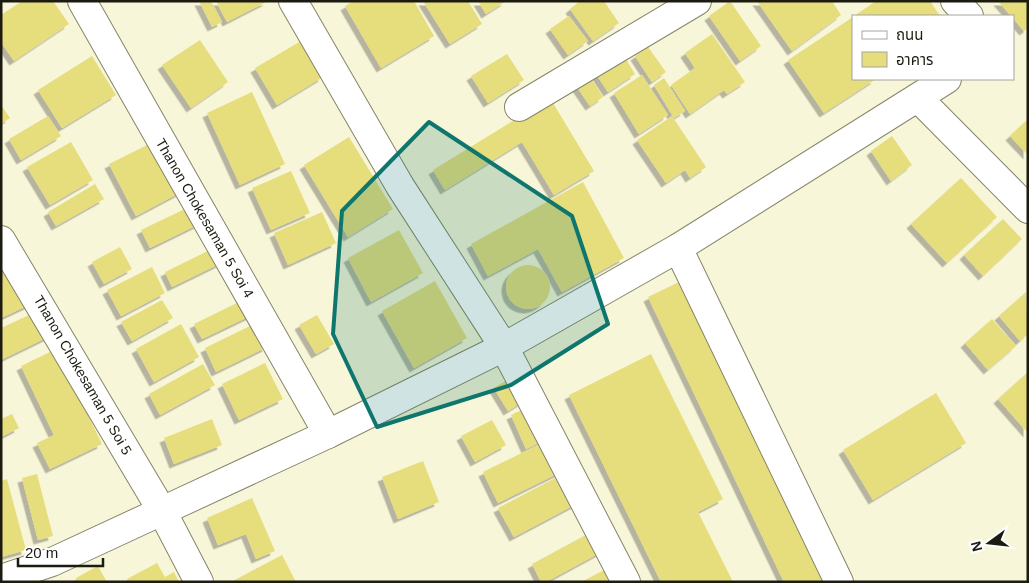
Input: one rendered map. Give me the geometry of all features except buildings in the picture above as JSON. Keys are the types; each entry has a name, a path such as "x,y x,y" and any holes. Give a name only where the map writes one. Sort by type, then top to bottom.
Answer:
{"street":[{"name":"Thanon Chokesaman 5 Soi 4","path":"82,1 328,434"},
{"path":"293,1 400,186 504,347 626,582"},
{"path":"520,107 697,1"},
{"path":"955,1 968,15"},
{"path":"1,579 56,572 162,511 328,434 504,347 678,248 945,80"},
{"path":"918,98 1028,209"},
{"name":"Thanon Chokesaman 5 Soi 5","path":"1,240 162,511 199,582"},
{"path":"678,248 839,582"}],"highlighted area":[{"path":"429,122 572,216 608,324 511,385 377,427 333,334 342,211"}]}
